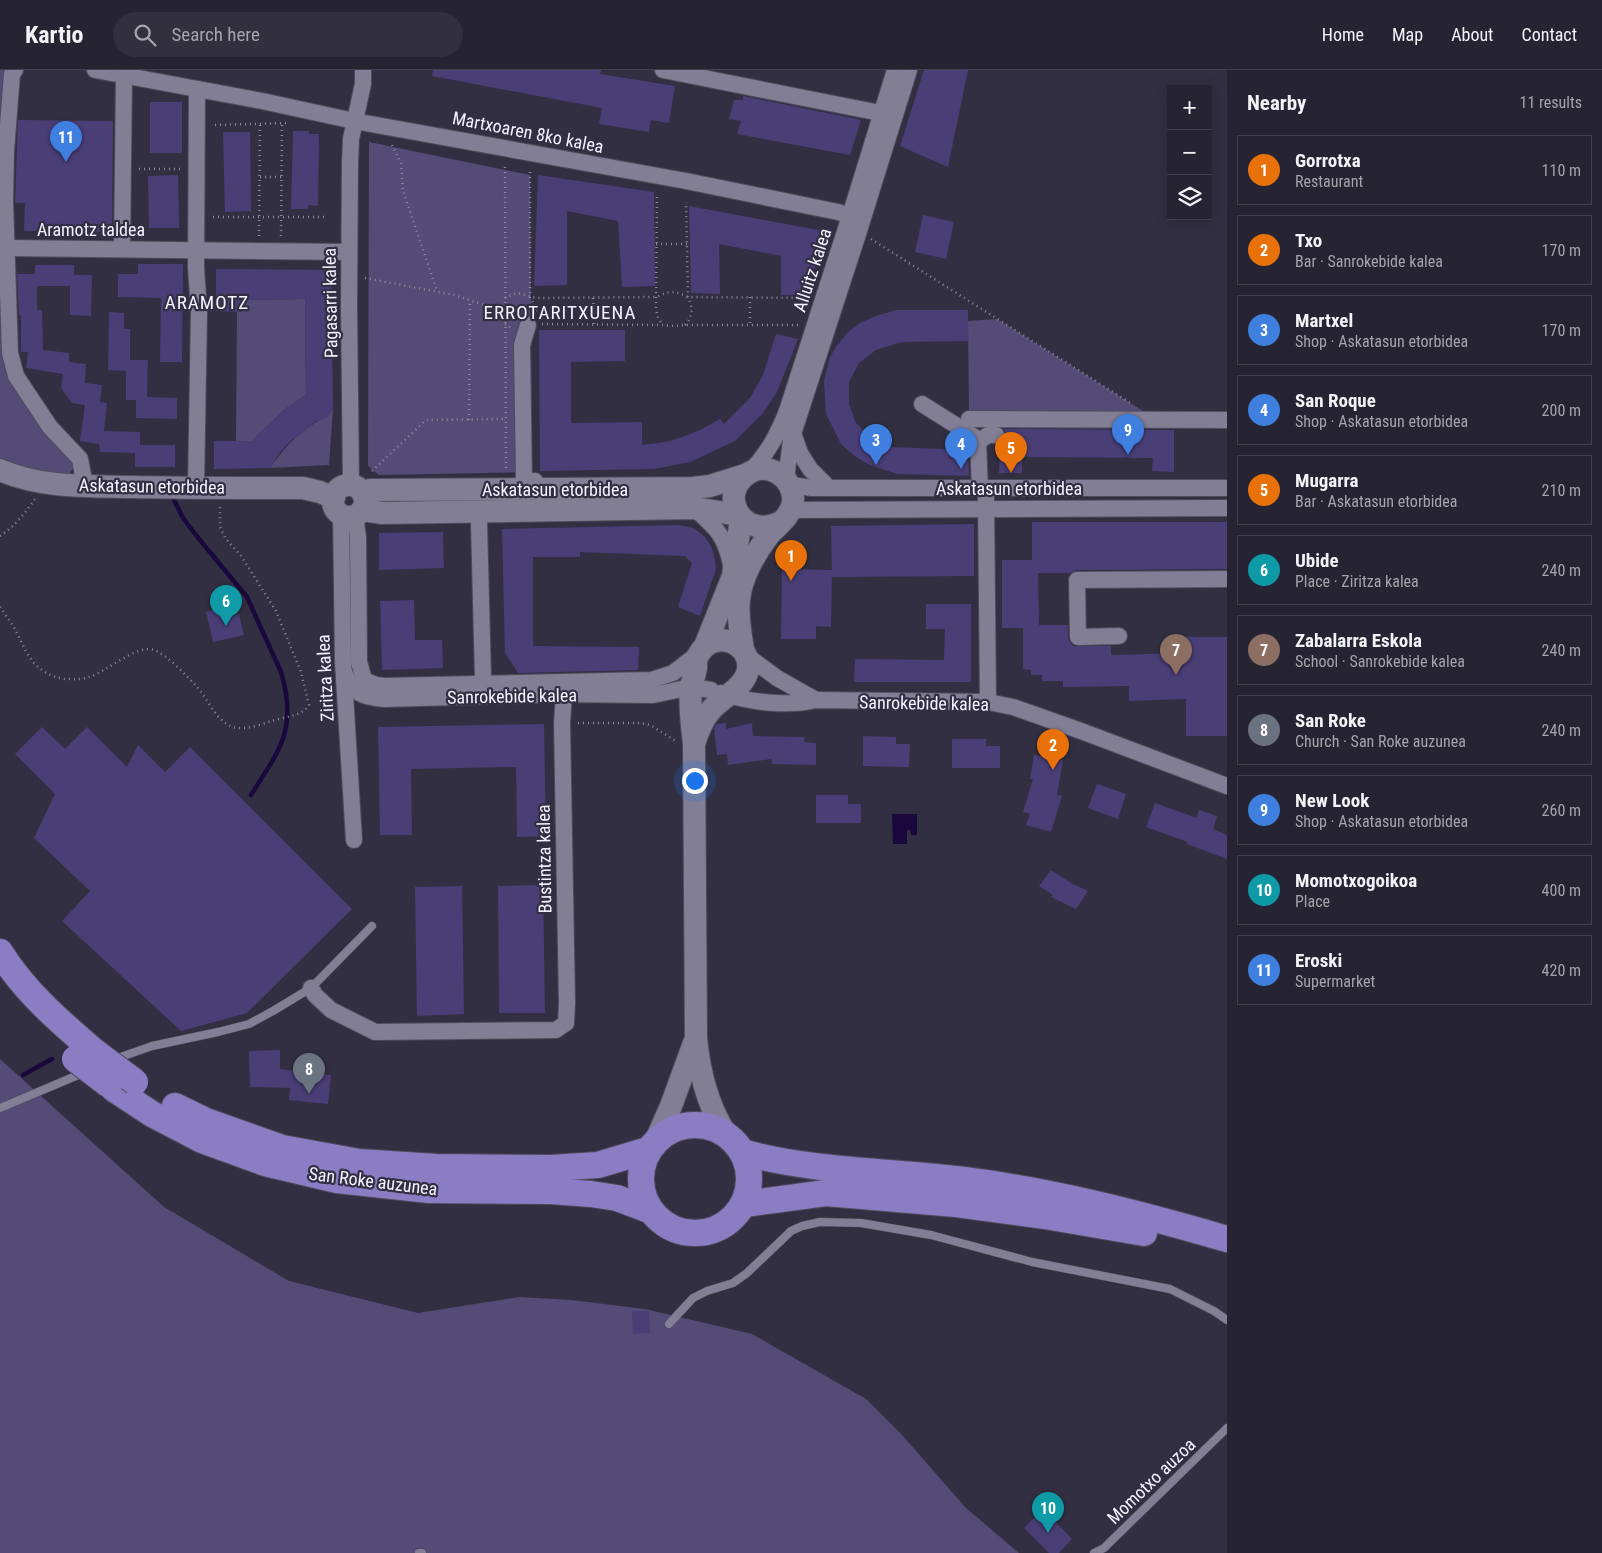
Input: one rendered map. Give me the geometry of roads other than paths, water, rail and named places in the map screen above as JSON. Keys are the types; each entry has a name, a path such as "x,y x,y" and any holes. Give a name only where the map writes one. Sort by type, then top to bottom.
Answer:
{"main road":[{"path":"0,952 9,967 85,1055"},
{"path":"0,981 42,1031 85,1055 124,1085 162,1100 206,1121 282,1148 359,1162 436,1167 551,1168 598,1165 652,1145 671,1130 689,1124 708,1126 734,1143 788,1163 965,1180 1049,1193 1168,1222 1227,1239"},
{"name":"San Roke auzunea","path":"124,1085 152,1114 202,1140 265,1163 336,1180 429,1190 551,1191 591,1194 617,1198 649,1210"},
{"path":"652,1145 640,1170 641,1191 649,1210 662,1224 679,1232 698,1234 716,1229 732,1219 744,1204 749,1187 749,1169 734,1143"},
{"path":"744,1204 826,1193 956,1204 1045,1216 1166,1236 1227,1252"}],"street":[{"path":"15,70 12,74 6,151 10,353 16,376 50,428 80,459 85,486"},
{"name":"Martxoaren 8ko kalea","path":"95,70 676,179 850,216"},
{"name":"Pagasarri kalea","path":"354,499 350,162 351,139 363,84 363,70"},
{"path":"663,70 880,113"},
{"name":"Alluitz kalea","path":"747,474 767,453 780,429 850,216 894,70"},
{"name":"Alluitz kalea","path":"788,482 788,453 793,433 909,70"},
{"path":"122,249 124,76"},
{"path":"197,89 197,250 204,488"},
{"name":"Aramotz taldea","path":"7,248 197,250"},
{"path":"197,250 350,252"},
{"name":"Askatasun etorbidea","path":"528,325 522,352 524,481 535,481"},
{"path":"922,404 976,438 978,442 986,509 988,702"},
{"path":"969,419 1227,420"},
{"path":"793,433 800,453 810,469 828,488"},
{"path":"978,442 988,435 996,434"},
{"name":"Askatasun etorbidea","path":"0,470 11,475 41,482 85,486 303,488 354,499 383,513 694,508 740,516"},
{"path":"710,678 746,678 748,671 738,609 740,593 752,562 768,537 786,516 793,494 788,482 774,471 757,470 747,474 739,481 735,490 735,507 740,516 748,523 764,528 773,526 786,516"},
{"name":"Askatasun etorbidea","path":"354,499 370,490 693,488 710,486 747,474"},
{"name":"Askatasun etorbidea","path":"788,482 812,488 1227,488"},
{"name":"Ziritza kalea","path":"354,499 344,672 354,840"},
{"name":"Ziritza kalea","path":"354,499 358,537 359,662 361,673"},
{"path":"694,508 714,526 724,540 733,576"},
{"name":"Askatasun etorbidea","path":"786,516 986,509 1227,508"},
{"path":"689,737 710,678 733,576 740,516"},
{"path":"479,523 483,678"},
{"path":"1119,636 1078,636 1077,580 1227,579"},
{"path":"689,737 698,730 709,712 713,641 729,641 737,644 744,652 777,678 816,700"},
{"name":"Sanrokebide kalea","path":"344,672 348,683 357,693 367,697 384,699 564,694 653,695 710,678"},
{"name":"Sanrokebide kalea","path":"361,673 364,680 384,686 643,681 658,679 673,673 710,678 766,702 803,703 816,700 988,702 1035,714 1227,786"},
{"name":"Bustintza kalea","path":"311,988 331,1010 375,1032 556,1030 566,1023 562,731 564,694"},
{"path":"653,695 663,697 678,705 689,737 696,1039 700,1073 714,1114 734,1143"},
{"path":"652,1145 671,1106 696,1039"}],"lane":[{"path":"0,1108 152,1046 249,1024 311,988 372,926"},
{"path":"669,1324 693,1298 706,1291 733,1283 747,1273 791,1231 802,1226 820,1222 861,1224 931,1235 1032,1262 1170,1289 1214,1311 1227,1320"},
{"name":"Momotxo auzoa","path":"1094,1553 1104,1548 1227,1428"}],"waterway":[{"path":"171,494 183,518 247,597 281,672 288,709 287,724 278,751 251,795"},
{"path":"23,1075 52,1059"}],"place":[{"name":"Eroski","path":"66,162"},
{"name":"New Look","path":"1128,455"},
{"name":"Martxel","path":"876,465"},
{"name":"San Roque","path":"961,469"},
{"name":"Mugarra","path":"1011,473"},
{"name":"Gorrotxa","path":"791,581"},
{"name":"Ubide","path":"226,626"},
{"name":"Zabalarra Eskola","path":"1176,675"},
{"name":"Txo","path":"1053,770"},
{"name":"San Roke","path":"309,1094"},
{"name":"Momotxogoikoa","path":"1048,1533"}],"district":[{"name":"ARAMOTZ","path":"207,302"},
{"name":"ERROTARITXUENA","path":"560,312"}]}
